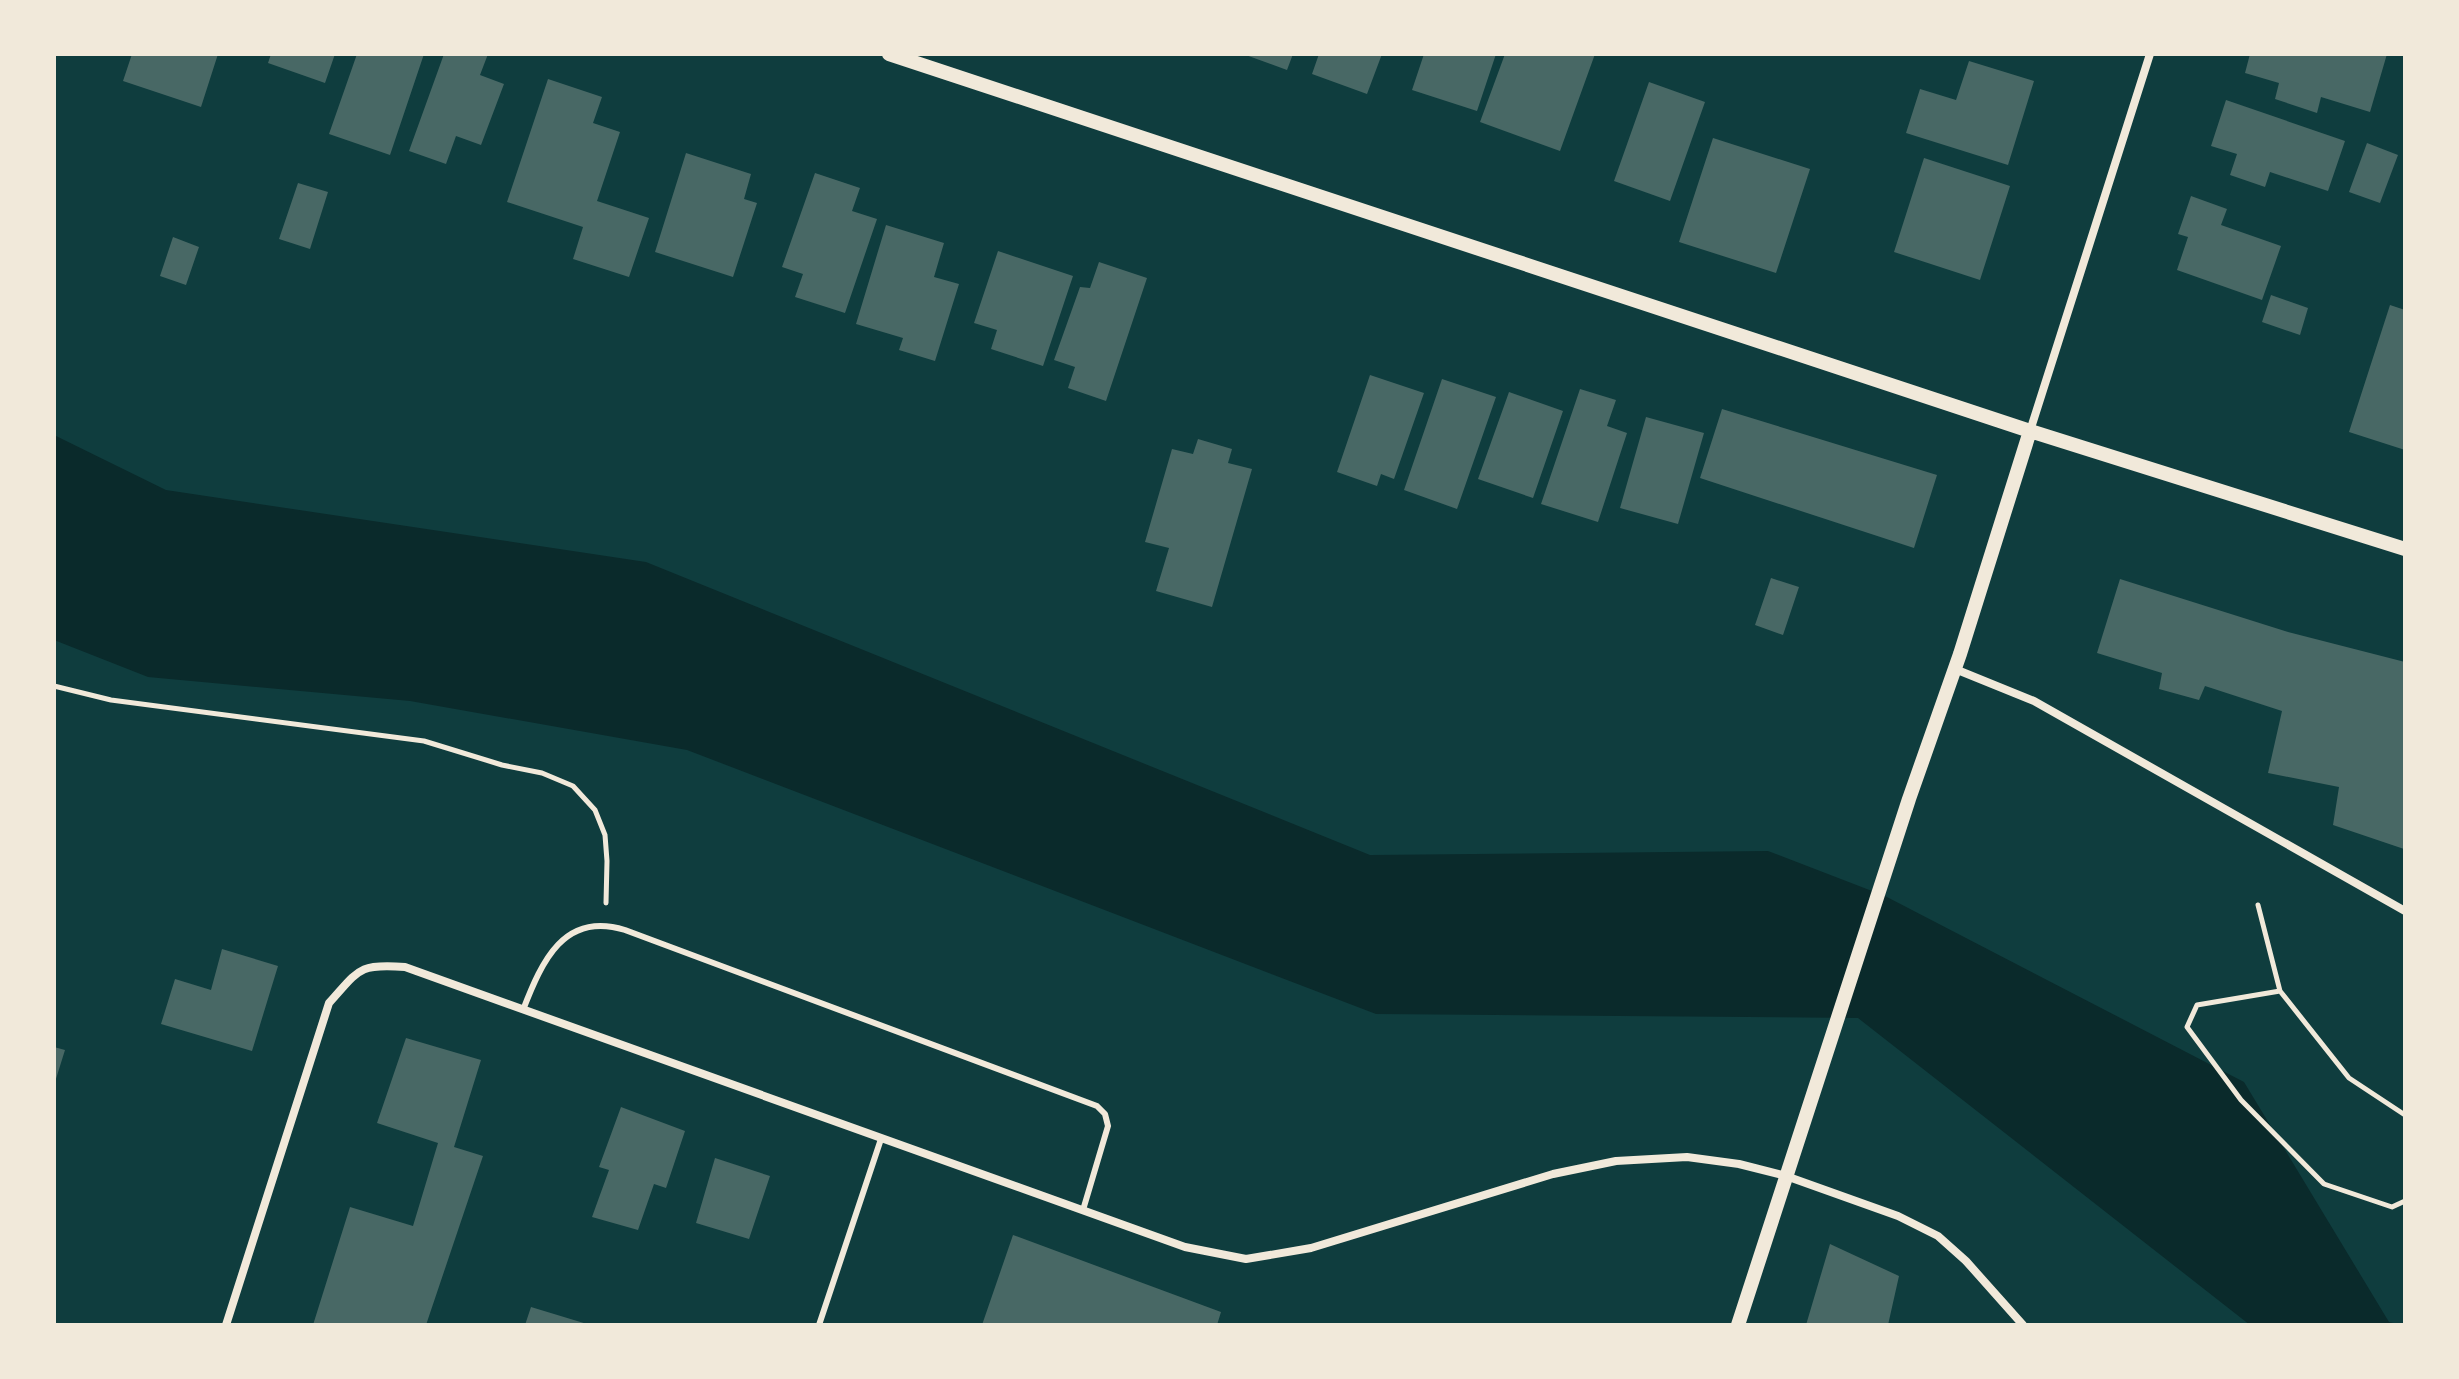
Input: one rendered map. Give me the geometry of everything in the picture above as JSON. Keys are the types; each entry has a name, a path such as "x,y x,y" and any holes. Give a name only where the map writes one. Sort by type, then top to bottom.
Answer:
{"street":[{"path":"889,54 2030,431 2405,549"},
{"path":"1738,1325 1909,799 1955,669 2150,54"},
{"path":"1955,669 2034,701 2405,911"},
{"path":"226,1325 329,1003 359,969 383,965 405,967 1185,1247 1246,1259 1311,1248 1553,1174 1616,1161 1687,1157 1739,1164 1786,1176 1898,1216 1938,1236 1966,1261 2023,1325"}],"lane":[{"path":"523,1010 538,971 557,947 588,925 605,924 1097,1106 1105,1114 1108,1126 1083,1210"},
{"path":"819,1325 881,1139"}],"path":[{"path":"54,686 111,700 424,741 502,765 542,773 573,786 595,810 605,835 605,924"},
{"path":"2258,905 2280,991 2349,1078 2405,1115"},
{"path":"2280,991 2197,1005 2187,1027 2241,1100 2324,1184 2392,1207 2405,1201"}],"water":[{"path":"54,435 166,490 646,562 1370,855 1768,851 1885,896 2244,1082 2389,1322 2402,1325 2250,1325 1858,1018 1376,1014 687,750 410,701 148,677 54,640"}],"building":[{"path":"132,54 218,54 201,107 123,81"},
{"path":"271,54 335,54 325,83 268,63"},
{"path":"357,54 424,54 390,155 329,134"},
{"path":"444,54 488,54 480,75 504,84 481,145 456,136 446,164 409,151"},
{"path":"1243,54 1293,54 1287,70"},
{"path":"1319,54 1382,54 1367,94 1312,74"},
{"path":"1424,54 1496,54 1477,111 1412,90"},
{"path":"1505,54 1595,54 1560,151 1480,122"},
{"path":"2250,54 2387,54 2370,112 2321,97 2317,113 2275,99 2279,83 2245,73"},
{"path":"1969,61 2034,81 2008,165 1906,133 1920,89 1956,100"},
{"path":"548,79 602,97 593,123 620,132 597,201 649,218 629,277 573,259 583,227 507,202"},
{"path":"1649,82 1705,102 1670,201 1614,181"},
{"path":"2226,100 2345,141 2328,191 2270,172 2265,187 2230,175 2237,154 2211,146"},
{"path":"1713,138 1810,169 1776,273 1679,242"},
{"path":"2367,143 2398,155 2380,203 2349,192"},
{"path":"686,153 751,174 744,199 757,203 733,277 655,252"},
{"path":"1924,158 2010,186 1980,280 1894,252"},
{"path":"815,173 860,188 852,211 877,219 845,313 795,297 803,274 782,267"},
{"path":"298,183 328,192 310,249 279,239"},
{"path":"2191,196 2227,209 2221,225 2281,246 2262,300 2177,270 2188,237 2178,234"},
{"path":"886,225 944,243 934,277 959,284 935,361 899,350 903,338 856,324"},
{"path":"173,237 199,247 186,285 160,276"},
{"path":"998,251 1073,276 1043,366 991,349 997,330 974,323"},
{"path":"1099,262 1147,278 1106,401 1068,388 1075,367 1054,360 1080,287 1090,288"},
{"path":"2271,295 2308,308 2300,335 2262,322"},
{"path":"2390,305 2405,310 2405,450 2349,432"},
{"path":"1370,375 1424,393 1394,479 1381,474 1377,486 1337,472"},
{"path":"1442,379 1496,397 1457,509 1404,490"},
{"path":"1580,389 1616,400 1607,426 1627,433 1598,522 1541,504"},
{"path":"1509,392 1563,411 1533,498 1478,479"},
{"path":"1722,409 1937,475 1914,548 1700,478"},
{"path":"1646,417 1704,433 1678,524 1620,508"},
{"path":"1198,439 1232,449 1228,463 1252,469 1212,607 1156,591 1169,548 1145,542 1172,449 1193,454"},
{"path":"1771,578 1799,587 1783,635 1755,625"},
{"path":"2120,579 2288,632 2405,662 2404,849 2333,825 2339,787 2268,773 2282,711 2205,686 2199,700 2159,689 2162,673 2097,653"},
{"path":"222,949 278,966 252,1051 161,1024 175,979 211,990"},
{"path":"406,1038 481,1060 454,1147 483,1156 426,1325 313,1325 350,1207 413,1226 438,1143 377,1123"},
{"path":"54,1047 65,1050 55,1082 54,1082"},
{"path":"621,1107 685,1131 666,1188 654,1184 638,1230 592,1217 609,1170 599,1167"},
{"path":"715,1158 770,1176 749,1239 696,1223"},
{"path":"1013,1235 1221,1312 1217,1325 982,1325"},
{"path":"1830,1244 1899,1276 1888,1325 1806,1325"},
{"path":"531,1307 587,1324 587,1325 525,1325"}]}
